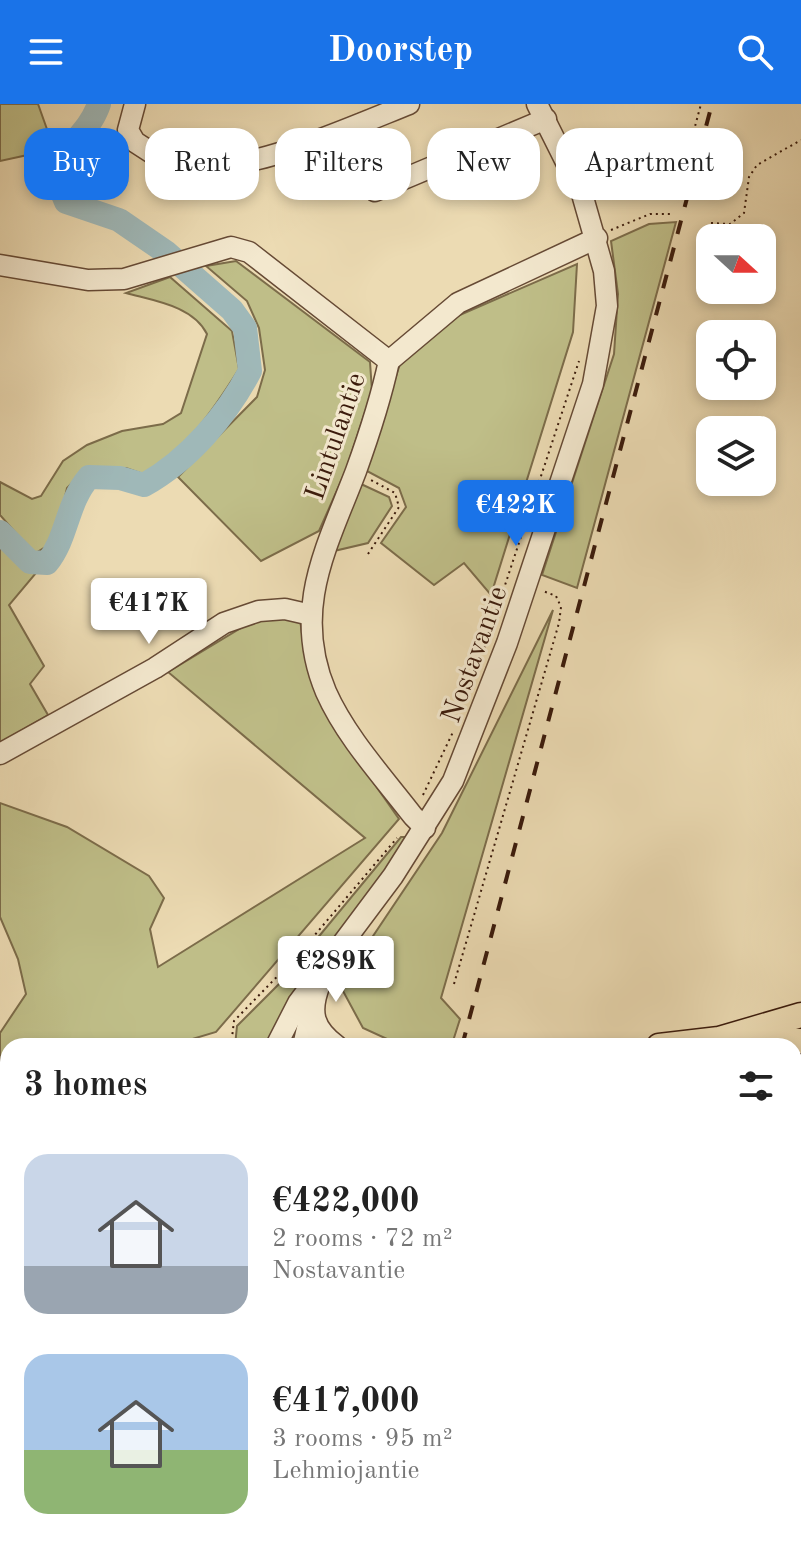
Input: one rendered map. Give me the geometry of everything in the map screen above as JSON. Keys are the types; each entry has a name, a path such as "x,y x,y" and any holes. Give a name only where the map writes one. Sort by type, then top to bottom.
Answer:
{"main road":[{"path":"722,1038 801,1015"}],"street":[{"path":"135,104 128,130 135,142 152,153 175,150 210,162 244,162 409,104"},
{"path":"411,174 542,112"},
{"name":"Nostavantie","path":"280,1038 298,1003 328,966 419,822 453,781 475,731 527,584 602,346 607,306 597,238 582,194 542,112"},
{"path":"389,361 458,303 597,238"},
{"name":"Lintulantie","path":"0,265 88,280 124,279 231,247 249,252 389,361 356,472 324,545 311,615 313,652 340,719 419,822"},
{"path":"0,754 155,668 224,623 259,611 285,609 311,615"},
{"name":"Nostavantie","path":"305,1038 312,1006 328,966"},
{"path":"312,1006 319,1032 327,1038"}],"path":[{"path":"695,128 701,104"},
{"path":"711,223 730,224 744,213 749,177 757,165 801,140"},
{"path":"597,238 650,214 671,214"},
{"path":"476,673 579,362"},
{"path":"356,472 395,493 399,507 368,554"},
{"path":"454,984 559,623 561,607 556,596 527,584"},
{"path":"232,1038 234,1021 419,822 455,727"}],"shaded area":[{"path":"0,104 38,104 47,128 24,128 24,156 0,161"},
{"path":"676,222 577,588 542,575 614,354 618,294 611,241 649,224"},
{"path":"236,261 370,362 372,391 346,470 319,531 261,561 178,477 257,397 265,370 259,328 247,301 206,266"},
{"path":"577,264 573,332 491,595 464,563 434,585 381,543 406,507 399,488 365,470 401,361 446,321"},
{"path":"170,277 232,331 239,369 198,428 158,465 143,474 126,468 86,469 67,488 55,541 34,554 0,515 0,482 32,499 41,496 63,461 87,445 122,431 163,424 181,413 207,334 193,317 183,311 126,293"},
{"path":"361,484 389,497 392,506 368,543 334,551"},
{"path":"0,547 36,573 9,605 44,666 30,684 48,715 0,743"},
{"path":"553,610 441,998 460,1019 454,1038 385,1038 363,1028 343,991 355,963 442,833"},
{"path":"259,617 300,619 305,648 323,701 350,749 399,819 216,1032 196,1038 0,1038 0,1033 26,994 18,959 0,917 0,803 67,827 149,876 164,898 150,929 158,967 365,838 168,672"},
{"path":"401,837 406,837 403,847 272,1038 236,1038 237,1026 282,981"}],"waterway":[{"path":"0,532 30,562 47,563 81,487 89,477 120,478 144,485 161,475 191,450 218,420 250,371 245,328 232,310 167,253 119,220 66,202 60,185 62,160 99,104"}],"railway":[{"path":"464,1038 712,104"}]}
